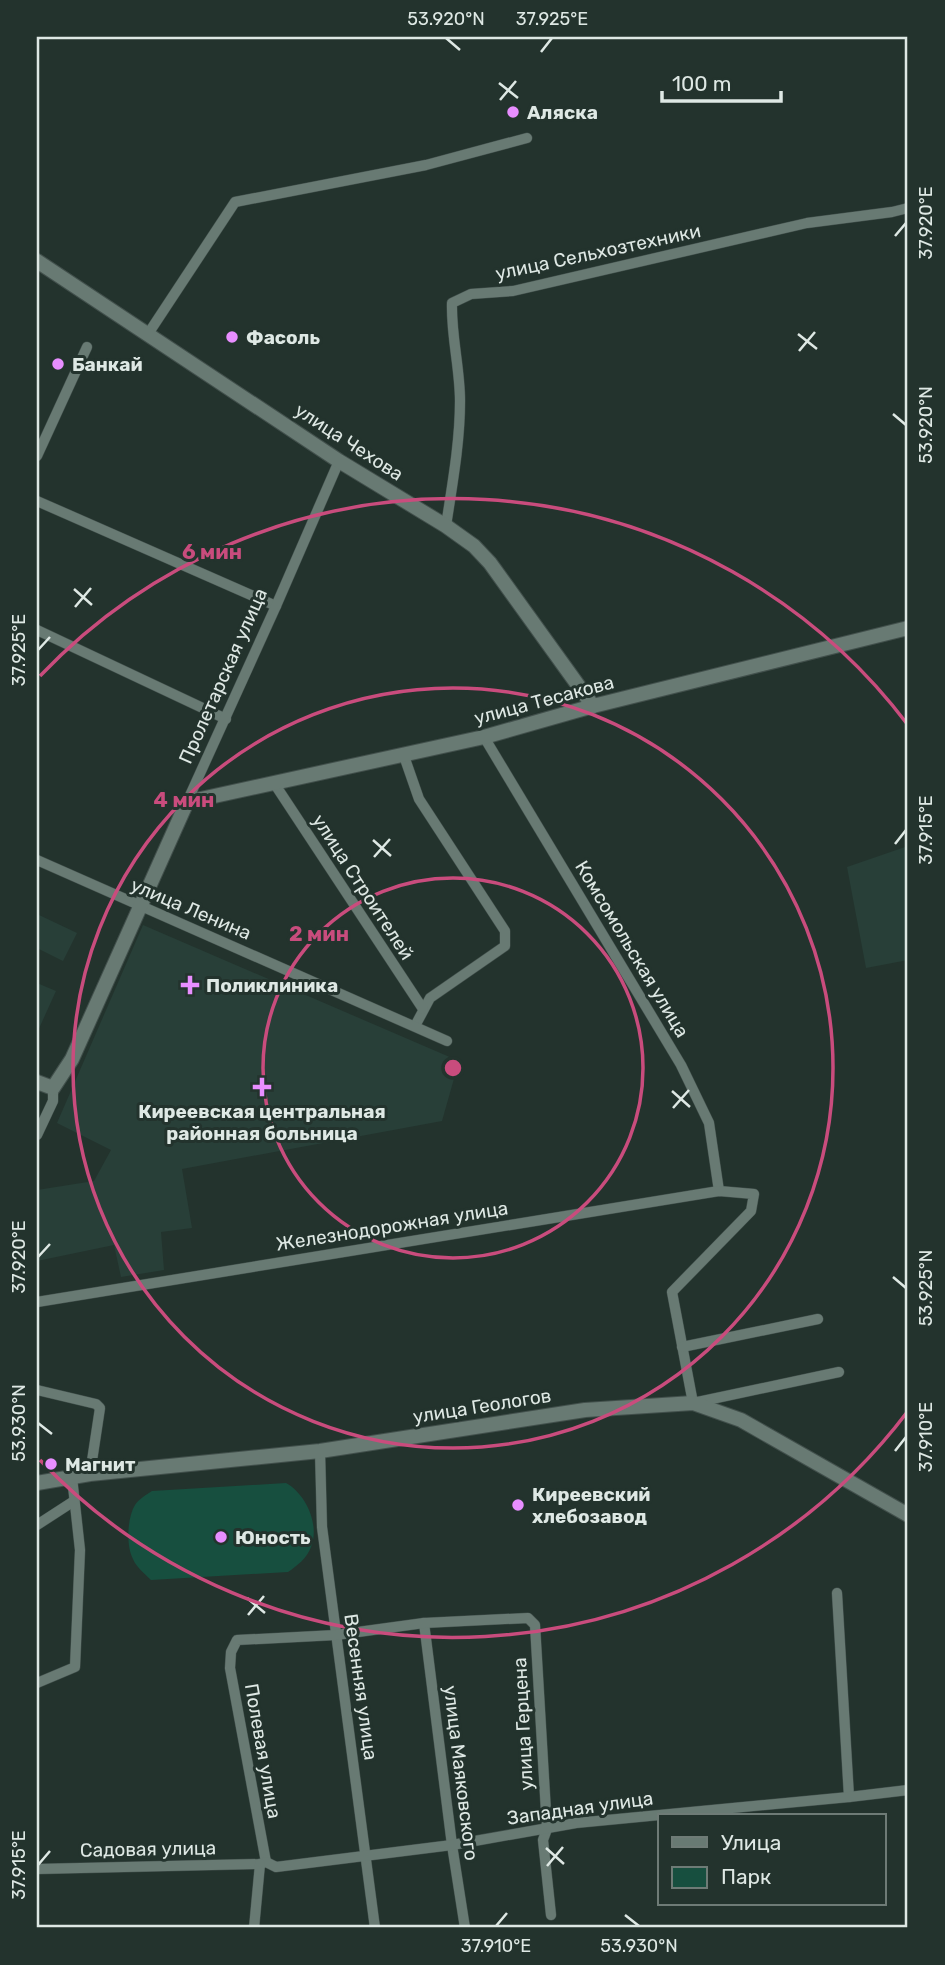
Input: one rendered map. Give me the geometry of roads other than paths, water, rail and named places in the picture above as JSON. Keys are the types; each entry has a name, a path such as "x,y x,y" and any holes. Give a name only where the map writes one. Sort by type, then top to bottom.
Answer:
{"main road":[{"name":"улица Чехова","path":"37,261 474,546 490,563 593,706"},
{"name":"улица Тесакова","path":"187,802 484,737 593,706 908,628"},
{"name":"Пролетарская улица","path":"53,1088 72,1059 187,802"},
{"path":"37,1082 53,1088"},
{"name":"улица Геологов","path":"37,1483 90,1474 320,1451 585,1410 693,1403 741,1420 908,1515"}],"street":[{"path":"148,334 235,202 426,165 527,138"},
{"name":"улица Сельхозтехники","path":"446,526 459,436 460,401 459,372 451,322 452,303 471,294 513,291 807,223 908,208"},
{"path":"37,456 87,347"},
{"name":"Пролетарская улица","path":"187,802 340,461"},
{"path":"37,501 276,606"},
{"path":"37,630 226,719"},
{"name":"Комсомольская улица","path":"484,737 681,1065 709,1123 719,1191"},
{"path":"404,756 419,799 505,931 505,946 430,998 415,1026"},
{"name":"улица Строителей","path":"274,783 423,1009"},
{"name":"улица Ленина","path":"37,860 447,1041"},
{"name":"Пролетарская улица","path":"37,1135 53,1101 53,1088"},
{"name":"Железнодорожная улица","path":"37,1302 719,1191 754,1194 751,1211 672,1292 682,1347"},
{"path":"818,1319 682,1347 693,1403 839,1372"},
{"path":"37,1390 96,1404 100,1408 90,1474"},
{"name":"Весенняя улица","path":"320,1451 322,1527 375,1928"},
{"path":"37,1683 75,1667 80,1550 72,1477"},
{"path":"37,1525 74,1501"},
{"path":"837,1593 849,1797"},
{"name":"улица Герцена","path":"424,1623 528,1618 535,1625 547,1829 543,1840 551,1914"},
{"path":"336,1634 424,1623"},
{"name":"улица Маяковского","path":"424,1623 465,1928"},
{"name":"Полевая улица","path":"254,1928 263,1863 230,1668 231,1652 237,1640 336,1634"},
{"name":"Западная улица","path":"663,1814 908,1790"},
{"name":"Западная улица","path":"263,1863 276,1867 366,1856 452,1845 576,1822 658,1814"},
{"name":"Садовая улица","path":"37,1869 263,1863"}],"place":[{"name":"Аляска","path":"513,112"},
{"name":"Фасоль","path":"232,337"},
{"name":"Банкай","path":"58,364"},
{"name":"Поликлиника","path":"190,985"},
{"name":"Киреевская центральная районная больница","path":"262,1087"},
{"name":"Магнит","path":"51,1464"},
{"name":"Киреевский хлебозавод","path":"518,1505"},
{"name":"Юность","path":"221,1537"}]}
